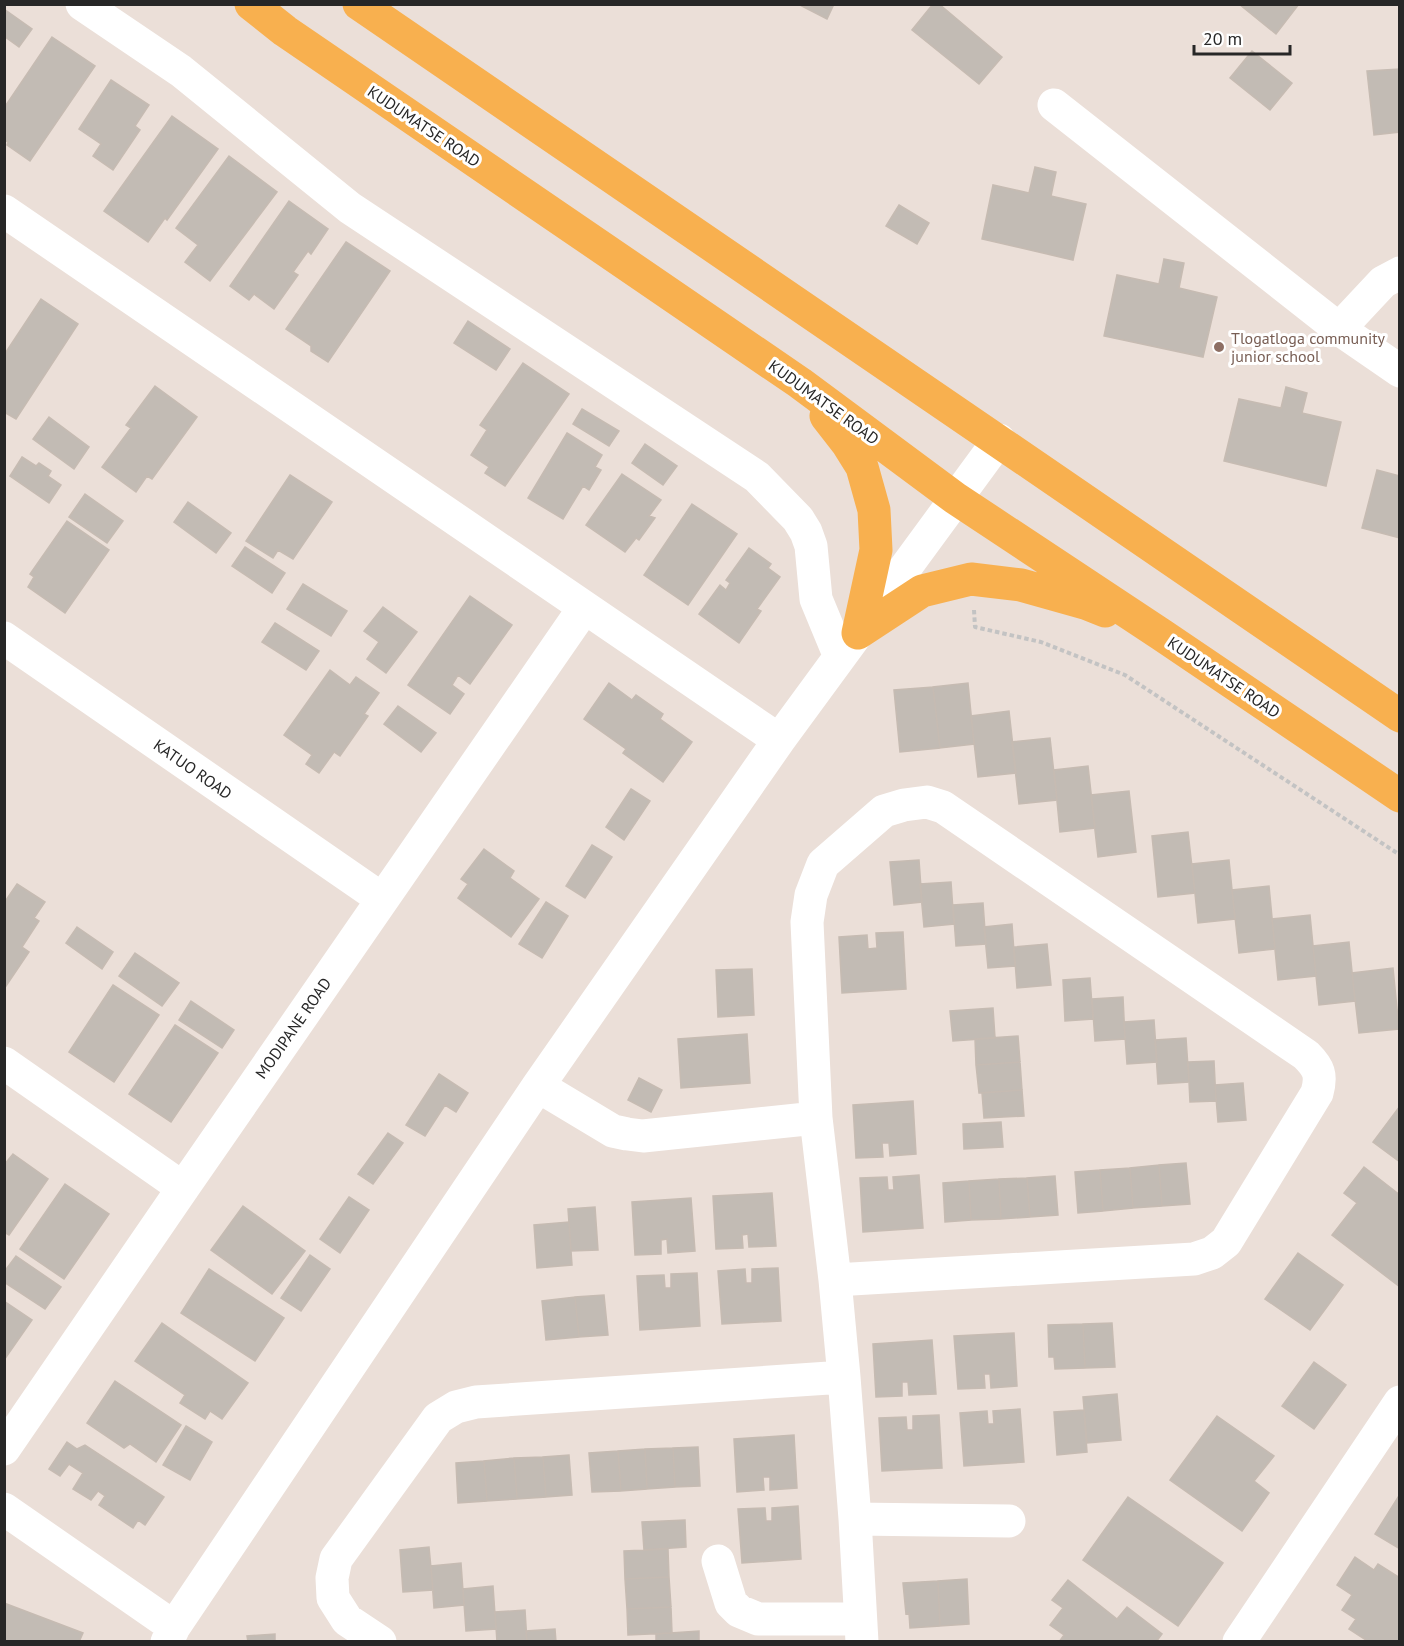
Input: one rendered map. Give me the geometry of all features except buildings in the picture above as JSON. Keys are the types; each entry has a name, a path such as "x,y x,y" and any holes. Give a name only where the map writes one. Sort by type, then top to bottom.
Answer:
{"main road":[{"name":"KUDUMATSE ROAD","path":"251,4 295,37 800,383 955,498 1400,796"},
{"path":"359,4 1400,716"},
{"path":"800,383 847,443 862,467 874,510 876,550 849,645"},
{"path":"849,645 922,591 971,579 1021,585 1085,603 1162,635"}],"street":[{"path":"82,4 181,71 350,208 757,477 798,519 806,532 811,546 816,599 849,645"},
{"path":"1054,105 1339,329 1400,371"},
{"path":"4,211 779,740"},
{"path":"1339,329 1383,282 1400,273"},
{"path":"4,1509 170,1634 538,1086 779,740 999,440"},
{"name":"MODIPANE ROAD","path":"4,1449 584,608"},
{"name":"KATUO ROAD","path":"4,638 382,899"},
{"path":"718,1561 731,1603 739,1611 758,1619 861,1630 844,1377 816,1119 807,922 811,895 823,864 884,811 927,802 944,807 1306,1055 1316,1065 1321,1080 1317,1093 1226,1242 1212,1253 1194,1259 835,1280"},
{"path":"4,1063 183,1188"},
{"path":"538,1086 613,1131 643,1136 816,1119"},
{"path":"380,1641 347,1620 333,1598 332,1578 336,1559 438,1418 456,1407 476,1402 844,1377"},
{"path":"1239,1641 1400,1402"},
{"path":"855,1519 1009,1521"}],"path":[{"path":"971,579 975,627 1041,642 1125,675 1400,855"}],"place":[{"name":"Tlogatloga community junior school","path":"1219,347"}]}
